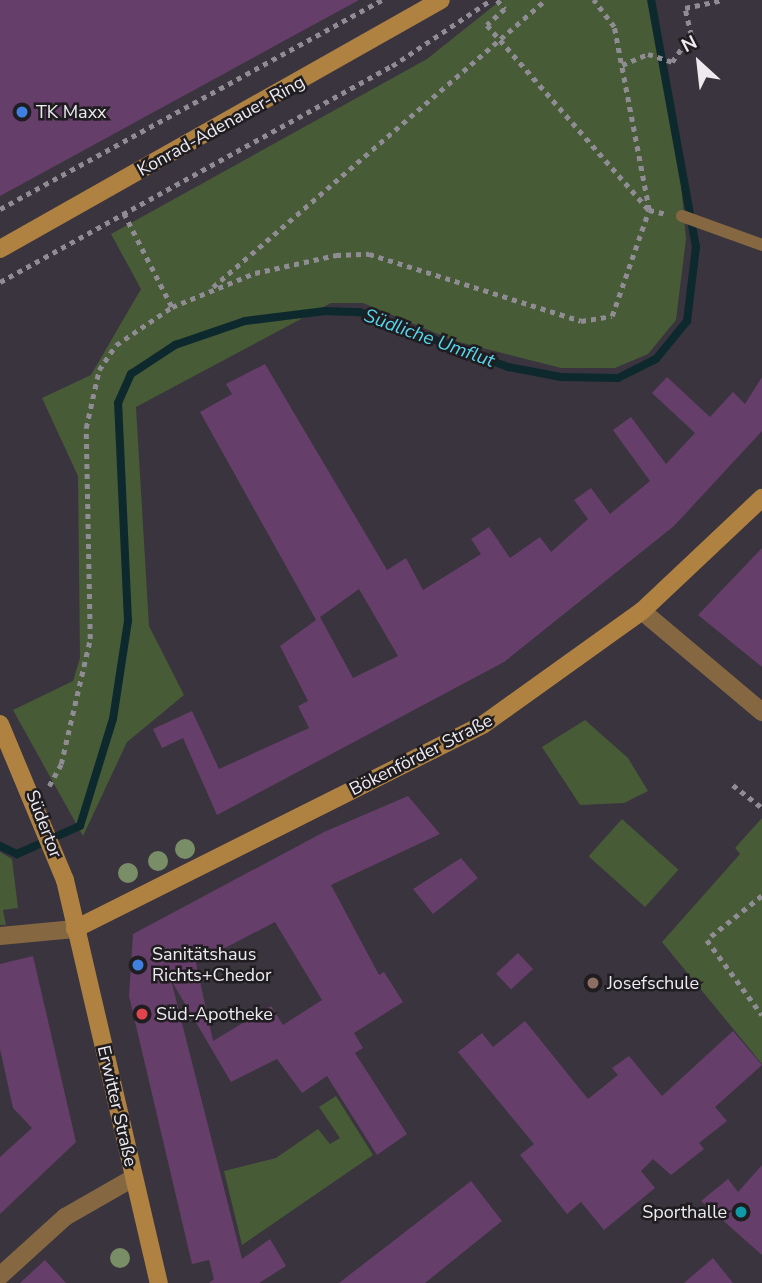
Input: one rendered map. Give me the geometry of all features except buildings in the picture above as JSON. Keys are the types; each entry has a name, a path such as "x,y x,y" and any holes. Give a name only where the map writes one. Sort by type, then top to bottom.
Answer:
{"street":[{"name":"Konrad-Adenauer-Ring","path":"0,249 435,2"},
{"name":"Bökenförder Straße","path":"75,929 484,724 642,611 762,498"},
{"path":"642,611 762,712"},
{"name":"Südertor","path":"0,724 49,834 65,880 75,929"},
{"path":"0,936 75,929"},
{"name":"Erwitter Straße","path":"75,929 159,1283"},
{"path":"0,1276 65,1216 133,1178"}],"lane":[{"path":"682,216 698,218 762,245"}],"path":[{"path":"0,209 382,0"},
{"path":"0,282 448,33 494,0 505,9 487,25 649,210"},
{"path":"210,290 546,0"},
{"path":"33,794 48,787 61,764 90,639 90,393 116,345 172,307 210,290 304,260 369,254 581,321 601,322 621,302 649,210 614,27 594,0"},
{"path":"622,65 648,54 672,62 691,35 685,8 722,0"},
{"path":"124,213 172,307"},
{"path":"733,785 762,808"},
{"path":"762,896 707,940 762,1015"}],"green space":[{"path":"501,0 648,0 675,117 686,239 676,320 648,354 615,368 561,368 455,341 363,303 331,303 136,407 149,626 184,695 127,742 83,836 13,710 73,681 80,658 78,476 42,398 91,375 141,289 111,234 427,59"},
{"path":"585,720 628,758 648,791 624,803 580,805 542,747"},
{"path":"762,818 762,1064 662,942 740,854 735,848"},
{"path":"622,819 678,870 645,907 589,856"},
{"path":"0,852 12,859 18,908 3,910 6,925 0,925"},
{"path":"336,1096 373,1155 242,1245 224,1171 276,1158 318,1129 330,1144 340,1138 319,1107"}],"waterway":[{"name":"Südliche Umflut","path":"0,846 17,854 80,826 113,719 128,621 118,403 131,374 175,345 245,321 325,311 360,312 508,367 561,377 618,378 656,359 687,321 696,247 651,0"}],"place":[{"name":"TK Maxx","path":"22,112"},
{"name":"Sanitätshaus Richts+Chedor","path":"138,965"},
{"name":"Josefschule","path":"593,983"},
{"name":"Süd-Apotheke","path":"142,1014"},
{"name":"Sporthalle","path":"741,1212"}]}
